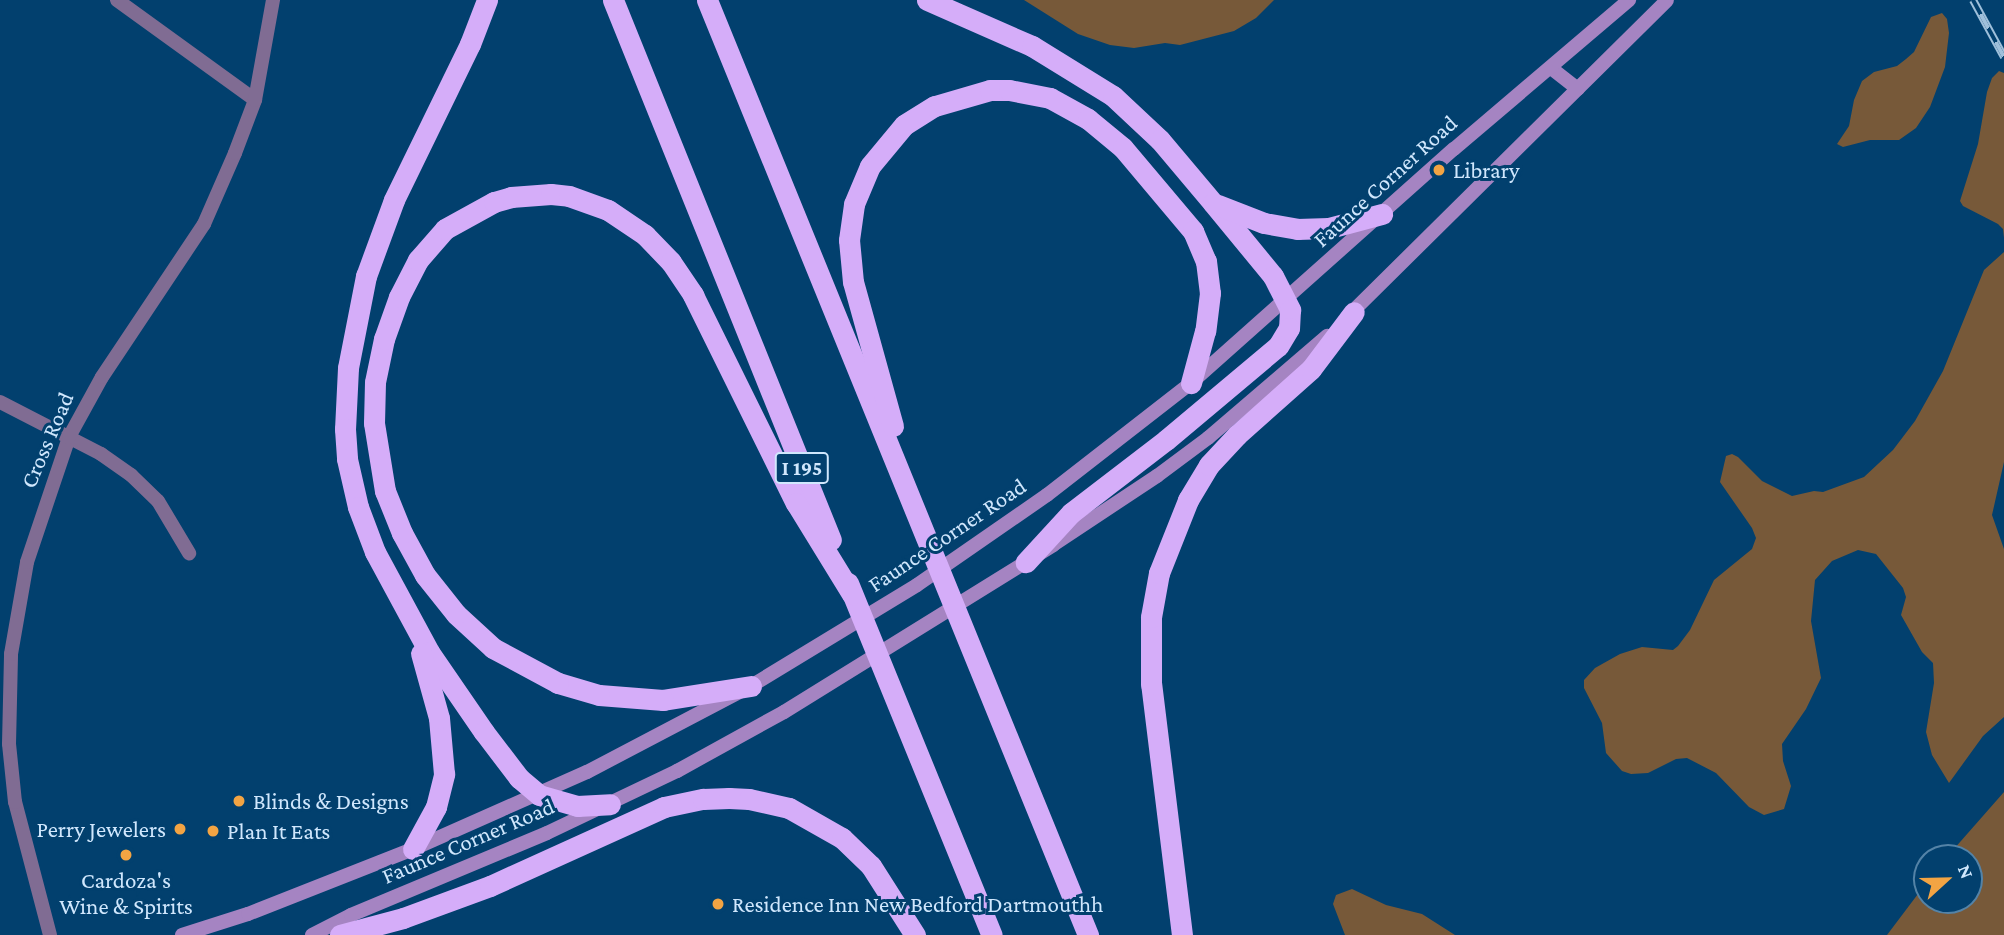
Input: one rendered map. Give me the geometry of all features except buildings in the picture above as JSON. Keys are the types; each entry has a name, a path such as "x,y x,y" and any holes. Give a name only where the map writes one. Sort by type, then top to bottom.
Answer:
{"highway":[{"path":"487,0 470,44 394,200 374,251 359,305 348,368 345,429 347,459 358,507 375,552 412,624 469,712 519,778 539,795 577,806 610,804"},
{"name":"I 195","path":"612,0 992,935"},
{"path":"707,0 1088,935"},
{"path":"928,0 1032,46 1088,78 1113,96 1152,133 1213,203 1273,276 1287,301 1289,328 1278,346 1157,447 1071,513 1026,562"},
{"path":"916,513 859,305 849,240 853,204 870,166 891,138 935,106 990,90 1029,93 1070,107 1088,118 1130,155 1184,218 1206,261 1210,293 1208,317 1191,383"},
{"path":"751,686 663,699 599,695 558,683 493,648 456,614 425,575 397,523 385,491 374,423 375,382 387,328 399,298 418,260 445,229 494,202 511,197 551,194 569,196 608,210 645,235 671,261 693,295 796,503 852,594"},
{"path":"1213,203 1264,223 1297,229 1329,228 1382,214"},
{"path":"1182,935 1151,684 1151,617 1159,573 1188,500 1209,465 1237,435 1311,369 1354,312"},
{"path":"412,624 439,718 444,766 443,788 436,807 413,849"},
{"path":"340,935 403,918 490,886 664,807 704,799 729,798 749,799 789,808 842,838 872,866 915,935"}],"main road":[{"name":"Faunce Corner Road","path":"182,935 248,914 413,849 539,795 751,686 821,646 983,541 1191,383 1629,0"},
{"name":"Faunce Corner Road","path":"312,935 610,804 730,743 836,681 998,580 1157,476 1208,438 1354,312 1667,0"},
{"path":"1551,68 1578,89"}],"street":[{"path":"117,0 254,100"},
{"name":"Cross Road","path":"50,935 15,802 9,744 9,684 15,623 27,562 69,437 102,377 204,224 254,100 273,0"},
{"path":"0,402 116,463 146,488 170,518 189,553"}],"shaded area":[{"path":"1024,0 1274,0 1256,18 1234,31 1180,45 1165,43 1134,48 1110,45 1078,34"},
{"path":"1942,13 1947,19 1949,33 1945,67 1930,107 1916,128 1899,140 1870,140 1843,147 1837,144 1849,126 1854,100 1862,81 1874,72 1897,66 1906,59 1914,52 1931,17"},
{"path":"1999,71 2004,73 2004,238 2003,229 1998,224 1963,206 1960,201 1978,144 1987,92 1992,78"},
{"path":"2004,252 2004,462 1992,515 2004,549 2004,717 1983,736 1949,783 1932,755 1926,732 1934,683 1933,663 1922,652 1901,615 1906,597 1903,588 1876,554 1858,550 1832,561 1815,580 1811,621 1821,678 1806,709 1782,744 1783,761 1791,786 1784,809 1764,815 1749,807 1716,773 1687,758 1676,759 1648,773 1631,774 1622,771 1606,753 1602,723 1584,688 1584,680 1595,668 1620,654 1642,647 1673,650 1690,630 1714,580 1752,549 1756,538 1752,528 1720,482 1726,456 1732,454 1738,457 1762,481 1792,496 1814,491 1823,492 1864,477 1893,450 1915,421 1943,371 1984,270"},
{"path":"2004,792 2004,935 1887,935 1913,901 1913,914 1983,914 1983,844 1958,844"},
{"path":"1352,889 1386,905 1422,914 1455,935 1345,935 1333,904 1336,895"}],"railway":[{"path":"1973,0 2004,57"}],"place":[{"name":"Library","path":"1439,170"},
{"name":"Blinds & Designs","path":"239,801"},
{"name":"Perry Jewelers","path":"180,829"},
{"name":"Plan It Eats","path":"213,831"},
{"name":"Cardoza's Wine & Spirits","path":"126,855"},
{"name":"Residence Inn New Bedford Dartmouthh","path":"718,904"}]}
